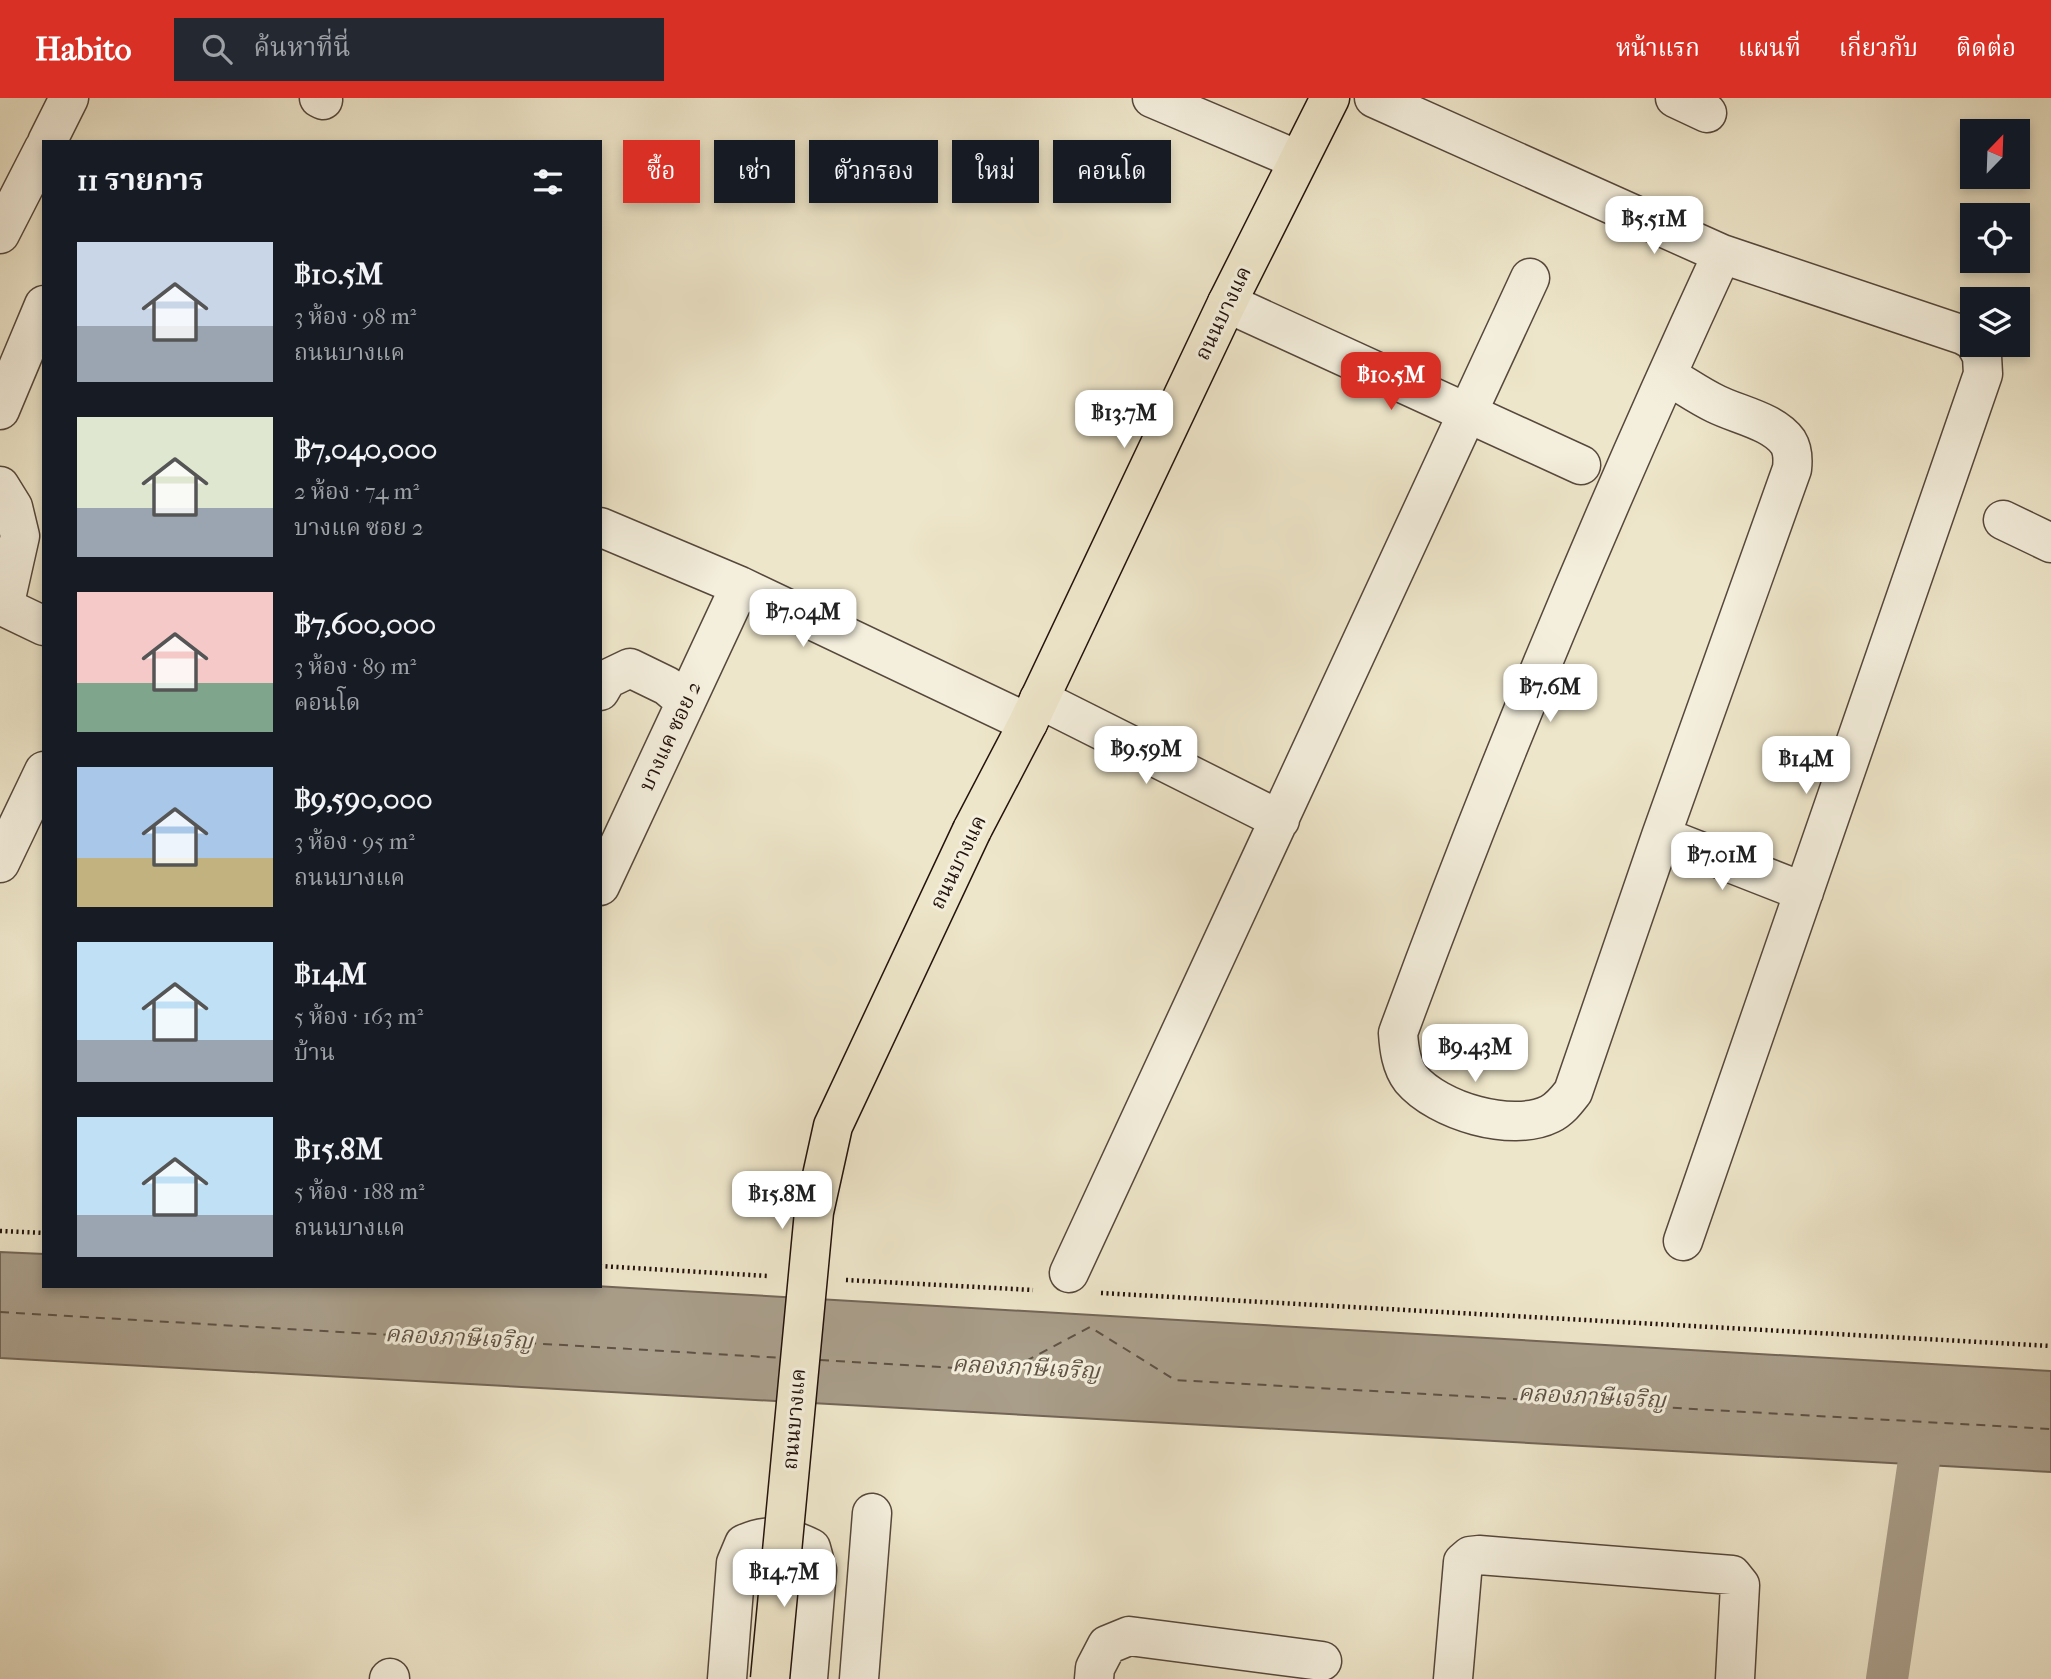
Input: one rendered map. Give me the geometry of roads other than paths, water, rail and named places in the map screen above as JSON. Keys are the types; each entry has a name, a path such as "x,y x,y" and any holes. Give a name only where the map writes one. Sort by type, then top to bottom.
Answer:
{"main road":[{"name":"ถนนบางแค","path":"770,1679 814,1212 833,1126 972,831 1034,711 1227,303 1329,98"}],"street":[{"path":"48,140 69,98"},
{"path":"1152,98 1298,160"},
{"path":"1374,98 1723,254 1960,334"},
{"path":"0,234 42,152"},
{"path":"1668,376 1716,404 1771,428 1789,444 1793,469 1661,836 1573,1092 1563,1105 1549,1115 1510,1122 1487,1118 1446,1103 1410,1078 1402,1060 1398,1032 1511,740 1615,492 1723,254"},
{"path":"1069,1286 1530,278"},
{"path":"1227,303 1581,465"},
{"path":"0,410 42,310"},
{"path":"1683,1241 1983,374 1982,357"},
{"path":"0,486 13,507 20,536 2,606 42,625"},
{"path":"2003,520 2051,543"},
{"path":"602,528 1034,711 1280,820"},
{"name":"บางแค ซอย 2","path":"602,877 611,835 686,702 740,586"},
{"path":"602,688 607,679 630,668 667,686 686,702"},
{"path":"0,863 42,775"},
{"path":"1661,836 1804,892"},
{"path":"859,1679 872,1513"},
{"path":"727,1679 736,1563 744,1544 761,1537 795,1539 811,1548 817,1570 808,1679"},
{"path":"1453,1679 1463,1562 1470,1556 1479,1555 1732,1575 1740,1585 1735,1679"},
{"path":"1094,1679 1095,1668 1107,1645 1129,1636 1322,1661"}],"water":[{"name":"คลองภาษีเจริญ","path":"0,1252 42,1254 42,1288 602,1286 2051,1371 2051,1472 0,1358"}],"waterway":[{"path":"1887,1679 1926,1413"}]}
